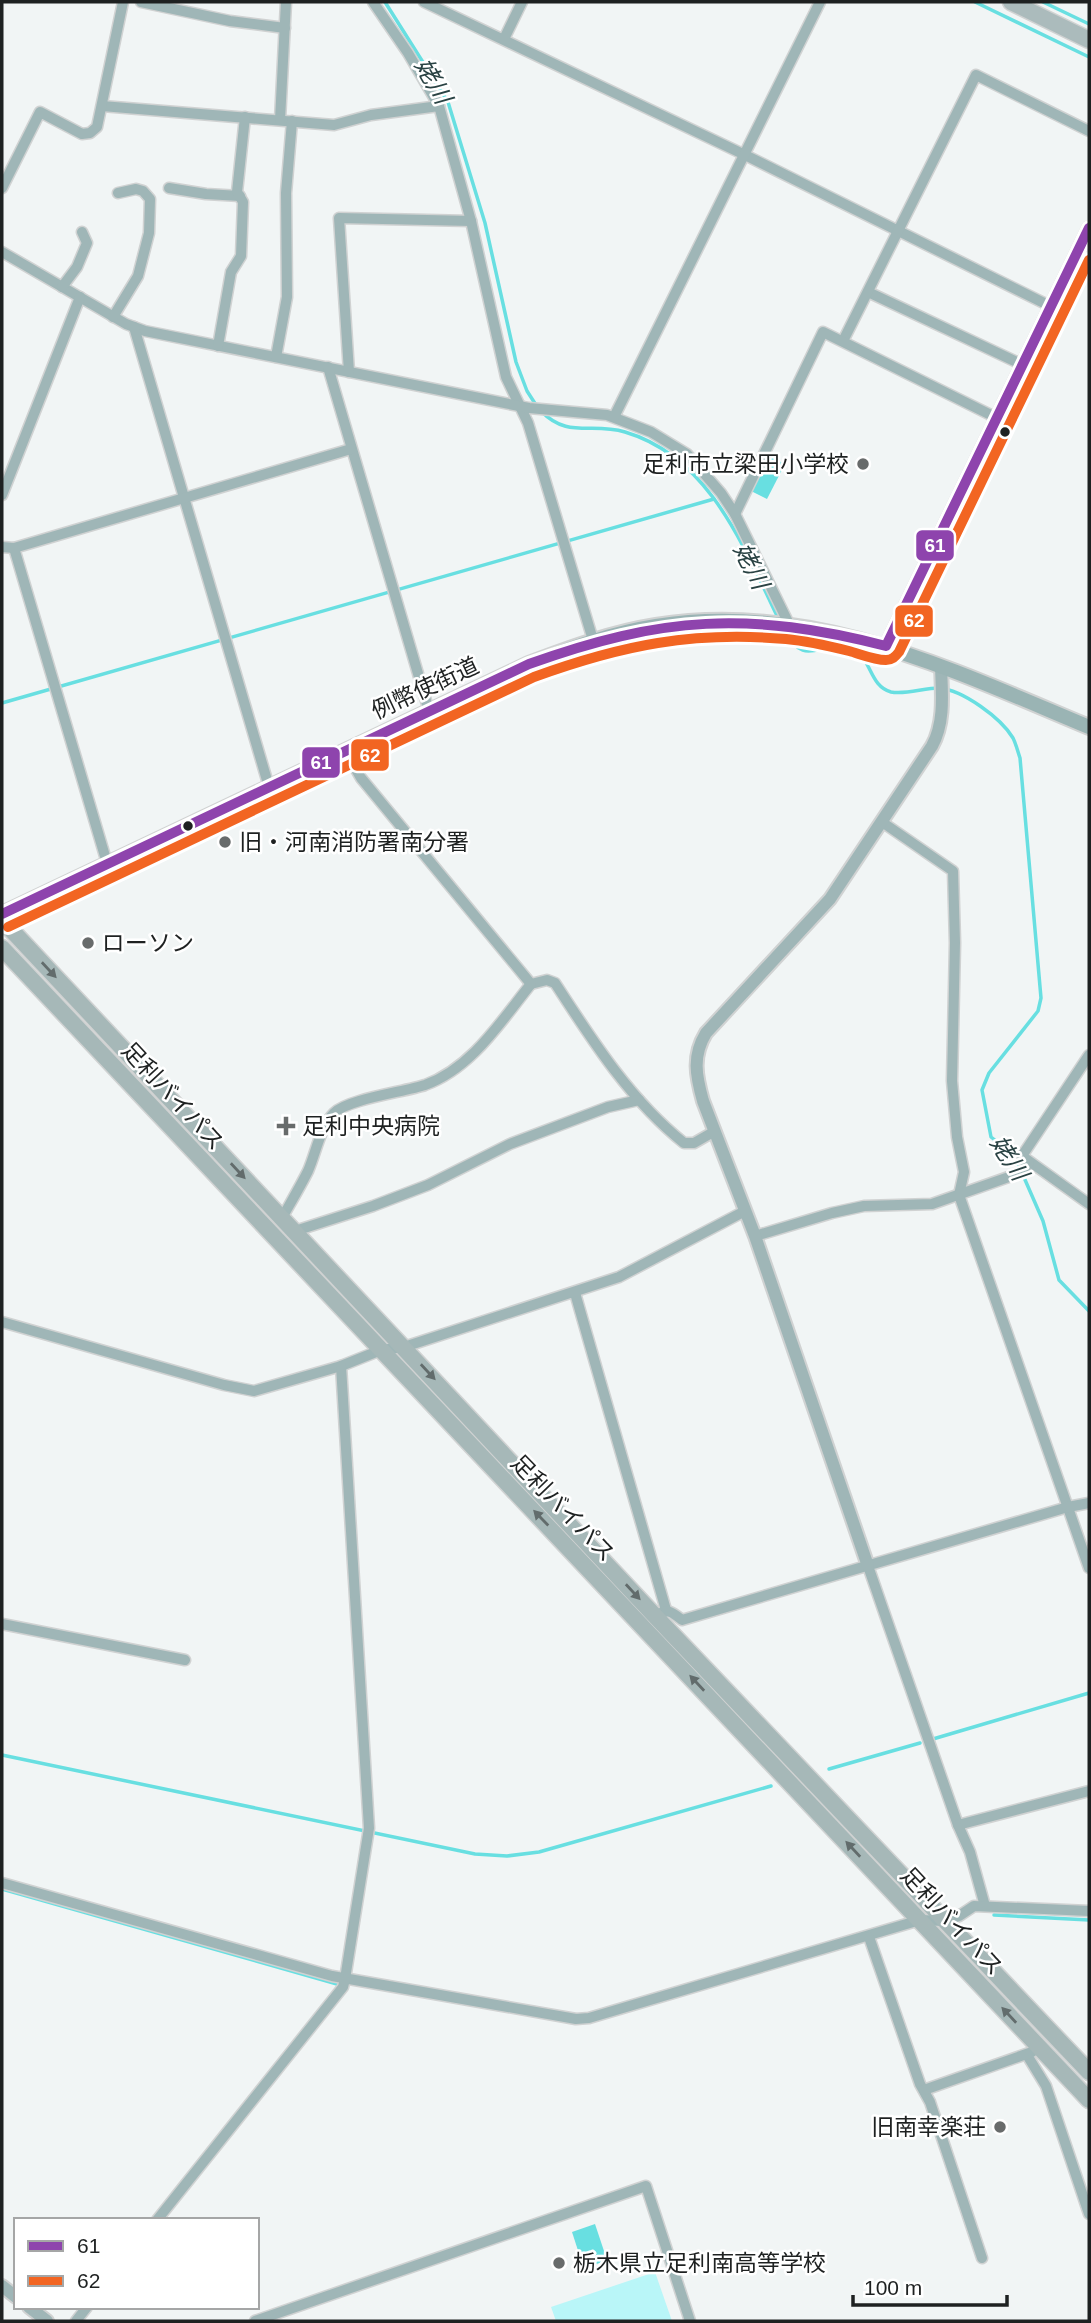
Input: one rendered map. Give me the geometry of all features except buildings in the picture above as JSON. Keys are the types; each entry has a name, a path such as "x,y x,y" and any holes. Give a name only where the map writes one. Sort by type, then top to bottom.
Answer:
{"highway":[{"name":"足利バイパス","path":"2,920 404,1348 661,1613 944,1921 1089,2072"},
{"name":"足利バイパス","path":"2,948 920,1920 1033,2050 1089,2100"}],"main road":[{"path":"1011,2 1089,40"},
{"name":"例幣使街道","path":"2,914 529,664 623,632 684,623 735,621 782,624 853,636 886,646 941,673 1089,727"}],"street":[{"path":"2,188 37,114 44,113 86,134 97,127 122,2"},
{"path":"141,2 230,21 285,27"},
{"path":"280,120 286,2"},
{"path":"373,2 408,53 439,106 471,221 506,377 525,407 593,640"},
{"path":"424,2 743,153 1052,307"},
{"path":"504,39 522,2"},
{"path":"614,417 820,2"},
{"path":"843,341 976,75 1089,131"},
{"path":"102,106 334,125 371,115 439,106"},
{"path":"218,345 231,272 241,256 243,202 237,192 245,117"},
{"path":"276,357 287,297 286,192 292,121"},
{"path":"169,188 240,196"},
{"path":"113,317 138,276 149,233 150,211 150,200 143,191 136,189 118,193"},
{"path":"349,372 339,218 471,221"},
{"path":"886,646 1089,228"},
{"path":"62,287 77,267 87,243 82,232"},
{"path":"2,252 134,327 525,407 614,417 670,442 687,454 710,478 735,514 782,624"},
{"path":"868,292 1023,365"},
{"path":"2,495 80,297"},
{"path":"134,327 269,787"},
{"path":"735,514 823,332 998,418"},
{"path":"328,367 429,711"},
{"path":"2,547 14,548 352,449"},
{"path":"14,548 107,863"},
{"path":"941,673 941,719 937,736 882,822 830,899 720,1016 699,1044 696,1055 697,1081 755,1237 958,1825 970,1852 985,1906"},
{"path":"346,752 361,778 531,984"},
{"path":"882,822 953,871 956,943 951,1040 952,1081 957,1137 964,1172 959,1195 1089,1568"},
{"path":"282,1218 307,1173 326,1122 336,1111 384,1094 425,1085 447,1075 468,1060 531,984 547,980 555,983 592,1040 655,1118 684,1143 694,1143 715,1131"},
{"path":"1089,1055 1022,1156 1089,1204"},
{"path":"295,1231 428,1185 510,1144 608,1107 639,1100"},
{"path":"755,1237 864,1206 932,1204 1020,1173 1029,1163"},
{"path":"2,1322 224,1385 254,1391 341,1366 381,1349 404,1348 619,1278 745,1211"},
{"path":"575,1293 661,1613 670,1611 682,1620 1089,1503"},
{"path":"159,2218 343,1987 345,1979 369,1828 341,1366"},
{"path":"2,1624 185,1660"},
{"path":"958,1825 1089,1791"},
{"path":"2,1882 345,1979 561,2017 589,2018 920,1920 944,1921 959,1916 974,1906 1089,1911"},
{"path":"869,1937 920,2084 930,2102 982,2258"},
{"path":"924,2090 1033,2050 1089,2214"},
{"path":"255,2321 646,2186 690,2321"},
{"path":"32,2309 47,2321"}],"shaded area":[{"path":"655,2272 672,2321 556,2321 551,2307"}],"water":[{"path":"769,456 785,464 767,499 751,491"},
{"path":"595,2224 607,2260 584,2269 572,2232"}],"waterway":[{"name":"姥川","path":"385,2 448,102 485,223 516,362 527,391 536,405"},
{"path":"975,2 1089,57"},
{"path":"1043,2 1089,24"},
{"name":"姥川","path":"541,411 561,425 625,432 655,444 680,462 702,483 721,508 779,620"},
{"path":"2,703 714,499"},
{"name":"姥川","path":"785,630 800,649 807,651 842,647 853,650 864,659 878,684 891,692 939,688 970,699 1000,722 1014,740 1020,758 1041,998 1038,1011 989,1073 982,1090 991,1137 1010,1152 1019,1166 1043,1221 1059,1280 1089,1311"},
{"path":"933,1739 1089,1693"},
{"path":"829,1769 920,1743"},
{"path":"2,1755 475,1854 507,1856 539,1852 771,1786"},
{"path":"2,1889 337,1984"},
{"path":"994,1915 1089,1920"}],"transit line":[{"name":"61","path":"2,914 529,664 577,648 664,628 706,624 791,627 886,646 1089,228"},
{"name":"62","path":"8,927 534,677 597,656 688,639 752,637 794,640 834,647 877,659 893,658 899,652 1089,260"}],"place":[{"name":"足利市立梁田小学校","path":"863,464"},
{"name":"旧・河南消防署南分署","path":"225,842"},
{"name":"ローソン","path":"88,943"},
{"name":"足利中央病院","path":"286,1126"},
{"name":"旧南幸楽荘","path":"1000,2127"},
{"name":"栃木県立足利南高等学校","path":"559,2263"}]}
